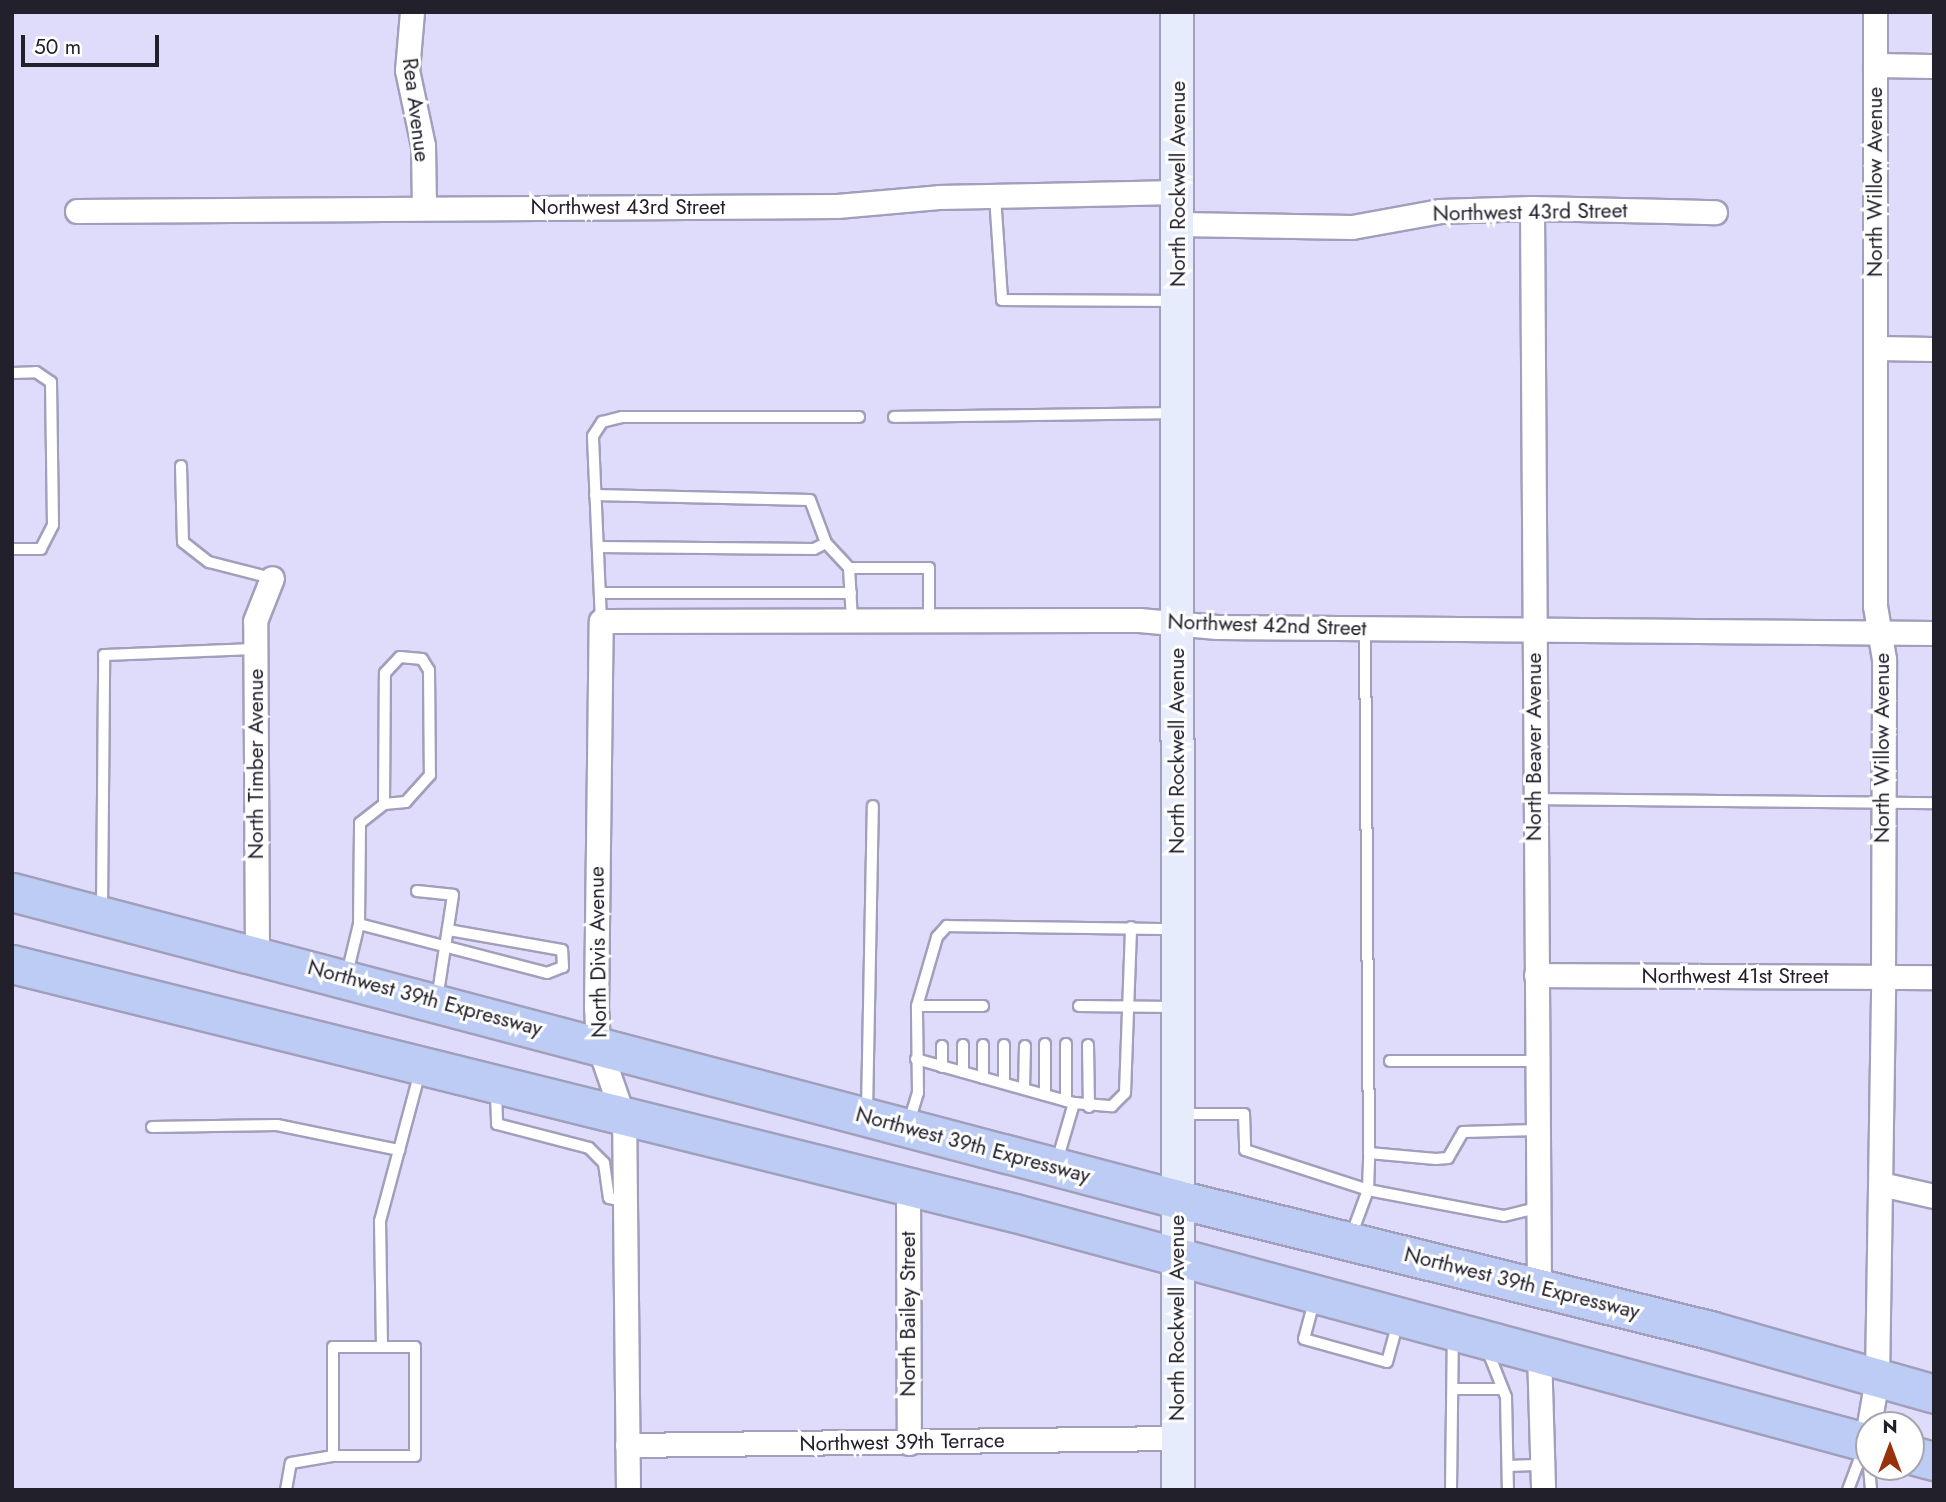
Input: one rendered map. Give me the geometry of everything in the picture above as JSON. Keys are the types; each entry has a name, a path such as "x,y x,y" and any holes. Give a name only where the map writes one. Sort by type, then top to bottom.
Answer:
{"highway":[{"name":"Northwest 39th Expressway","path":"12,892 347,977 1177,1199 1539,1287 1934,1394"},
{"path":"12,964 421,1069 908,1185 1177,1254 1315,1295 1539,1352 1855,1450"}],"main road":[{"name":"North Rockwell Avenue","path":"1178,12 1178,1490"}],"street":[{"name":"Rea Avenue","path":"412,12 407,70 423,145 424,208"},
{"name":"North Willow Avenue","path":"1873,1411 1877,1378 1883,977 1875,12"},
{"path":"1875,65 1934,66"},
{"name":"Northwest 43rd Street","path":"77,211 837,206 995,196 1178,192"},
{"name":"Northwest 43rd Street","path":"1179,225 1352,227 1440,211 1532,208 1715,212"},
{"name":"North Beaver Avenue","path":"1532,208 1533,799 1539,1287"},
{"path":"1876,348 1934,349"},
{"name":"North Timber Avenue","path":"257,954 255,621 272,578"},
{"name":"Northwest 42nd Street","path":"601,621 929,619 1365,628 1934,633"},
{"name":"North Divis Avenue","path":"601,621 598,1044 624,1119 628,1490"},
{"name":"Northwest 41st Street","path":"1536,975 1934,977"},
{"path":"1881,1184 1934,1196"},
{"name":"North Bailey Street","path":"908,1185 909,1443"},
{"path":"1539,1352 1543,1490"},
{"name":"Northwest 39th Terrace","path":"627,1444 1177,1438"}],"lane":[{"path":"995,196 999,293 1014,303 1179,300"},
{"path":"12,373 36,372 51,382 53,525 41,549 12,549"},
{"path":"894,417 1178,413"},
{"path":"601,621 593,436 602,422 622,416 859,417"},
{"path":"181,466 183,542 209,562 272,578"},
{"path":"595,495 810,500 826,543 849,568 852,620"},
{"path":"598,547 814,549 826,543"},
{"path":"849,568 929,568 929,619"},
{"path":"601,593 851,593"},
{"path":"737,593 737,621"},
{"path":"1349,1242 1367,1190 1368,1153 1365,628"},
{"path":"102,915 104,654 255,649"},
{"path":"347,977 359,924 360,823 384,804 406,803 430,775 429,670 422,659 400,657 385,673 384,804"},
{"path":"1533,799 1934,803"},
{"path":"867,1116 873,806"},
{"path":"417,891 453,895 437,1001"},
{"path":"359,924 547,973 563,967 565,959 550,947 448,930"},
{"path":"908,1127 919,1093 916,1059 917,1006 937,937 947,926 1131,927 1177,930"},
{"path":"916,1059 1089,1107 1112,1106 1125,1093 1132,1006 1131,927"},
{"path":"917,1006 983,1006"},
{"path":"942,1006 942,1020"},
{"path":"963,1006 963,1020"},
{"path":"1084,1009 1177,1007"},
{"path":"1045,1044 1045,1095"},
{"path":"1056,1167 1070,1102 1066,1044"},
{"path":"962,1045 962,1072"},
{"path":"983,1045 983,1078"},
{"path":"1004,1045 1004,1083"},
{"path":"1088,1045 1089,1107"},
{"path":"942,1046 942,1066"},
{"path":"1024,1089 1025,1046"},
{"path":"1390,1061 1536,1061"},
{"path":"382,1347 380,1221 421,1069"},
{"path":"498,1088 492,1103 497,1124 589,1148 604,1163 610,1198 625,1201"},
{"path":"1177,1114 1244,1114 1245,1150 1367,1190 1504,1216 1537,1208"},
{"path":"152,1127 277,1125 399,1150"},
{"path":"1368,1153 1436,1159 1448,1157 1464,1132 1537,1130"},
{"path":"1468,1334 1502,1389 1508,1490"},
{"path":"1451,1490 1454,1389 1468,1334"},
{"path":"286,1490 291,1463 333,1457 415,1457 415,1347 333,1347 333,1457"},
{"path":"1454,1389 1502,1389"},
{"path":"1507,1466 1542,1465"}]}
